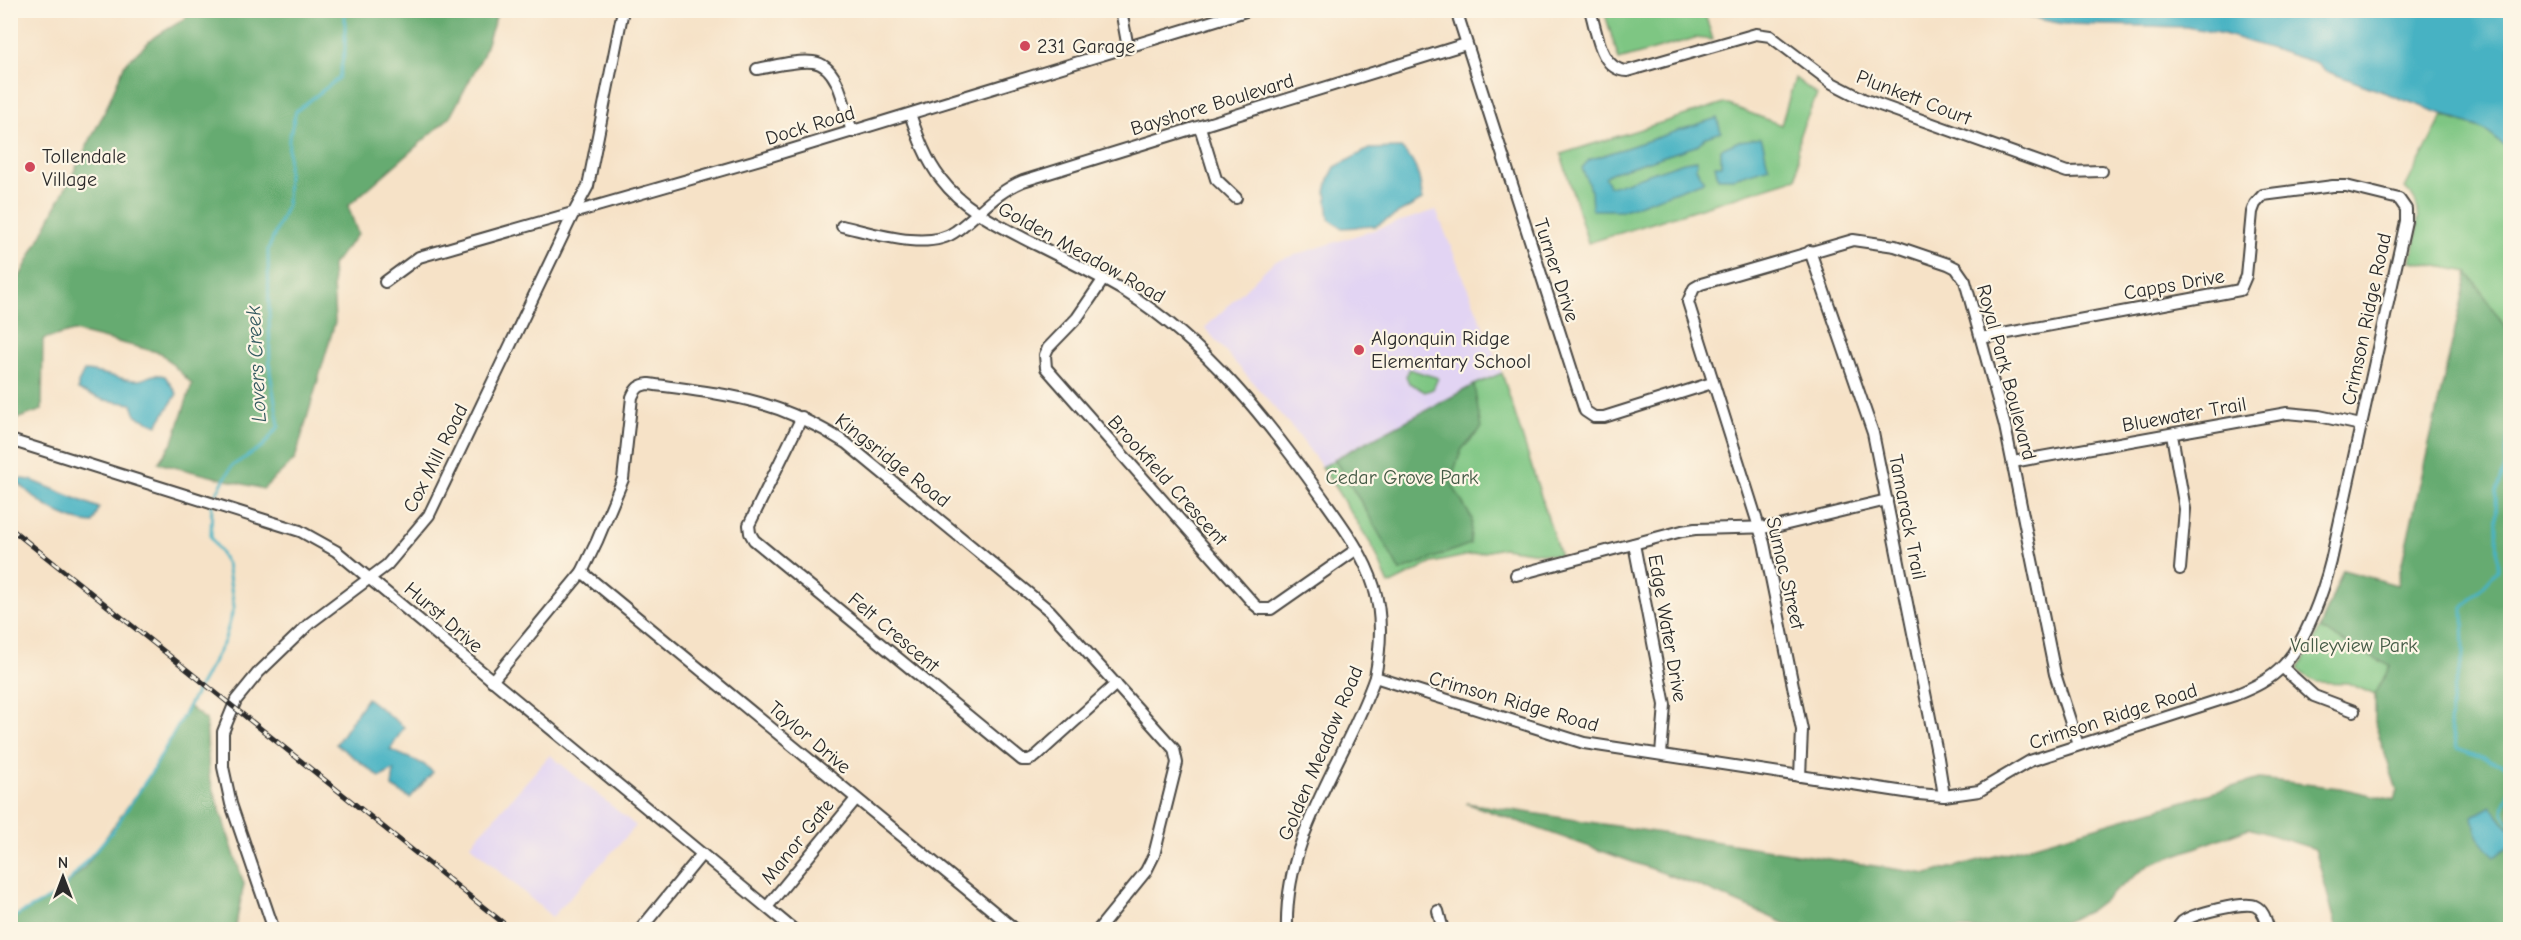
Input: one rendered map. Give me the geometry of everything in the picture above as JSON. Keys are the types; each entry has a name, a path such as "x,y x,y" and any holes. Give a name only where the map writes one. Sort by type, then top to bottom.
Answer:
{"street":[{"name":"Cox Mill Road","path":"274,930 231,804 223,767 223,732 236,700 258,673 310,623 387,565 429,515 588,186 623,10"},
{"path":"1121,10 1128,48"},
{"name":"Dock Road","path":"385,282 419,257 852,132 1250,10"},
{"name":"Turner Drive","path":"1456,10 1585,411 1593,417 1604,417 1712,383"},
{"name":"Plunkett Court","path":"1590,10 1605,57 1609,64 1619,71 1627,71 1756,34 1764,34 1770,36 1832,83 1863,99 2067,172 2103,171"},
{"name":"Bayshore Boulevard","path":"842,226 898,238 935,240 955,232 1003,191 1023,181 1466,45"},
{"path":"758,69 812,62 825,66 835,78 852,132"},
{"name":"Golden Meadow Road","path":"910,114 923,148 936,172 976,213 1103,280 1174,326 1211,360 1281,441 1357,549 1375,588 1379,614 1380,644 1375,677 1300,844 1288,891 1287,930"},
{"path":"1200,127 1216,179 1236,198"},
{"name":"Capps Drive","path":"1981,338 2240,290 2246,276 2253,212 2255,204 2263,195 2339,186 2393,197 2403,203"},
{"name":"Crimson Ridge Road","path":"1375,677 1566,738 1800,776 1944,796 1979,790 2030,761 2235,695 2261,683 2282,667 2299,643 2327,576 2406,221 2403,203"},
{"name":"Royal Park Boulevard","path":"1712,383 1689,309 1688,302 1694,288 1810,251 1853,240 1895,246 1956,268 1965,281 2000,406 2055,674 2078,745"},
{"name":"Tamarack Trail","path":"1810,251 1870,421 1936,746 1944,796"},
{"name":"Brookfield Crescent","path":"1103,280 1077,318 1048,348 1045,355 1046,368 1254,604 1260,609 1271,609 1357,549"},
{"name":"Sumac Street","path":"1712,383 1767,559 1802,730 1800,776"},
{"name":"Kingsridge Road","path":"492,681 582,572 618,495 625,463 632,397 636,389 641,385 733,396 766,403 802,417 846,443 1050,611 1174,748 1177,763 1154,855 1146,871 1098,930"},
{"name":"Bluewater Trail","path":"2013,462 2287,413 2319,416 2361,425"},
{"name":"Felt Crescent","path":"802,417 749,525 754,540 1022,760 1035,757 1116,684"},
{"path":"2172,435 2185,509 2180,569"},
{"name":"Hurst Drive","path":"10,440 277,526 300,531 325,544 370,577 492,681 794,930"},
{"path":"1516,575 1695,529 1775,527 1887,500"},
{"name":"Edge Water Drive","path":"1634,544 1664,692 1665,713 1660,754"},
{"name":"Taylor Drive","path":"582,572 1016,930"},
{"path":"2282,667 2314,696 2354,711"},
{"path":"10,775 10,798"},
{"name":"Manor Gate","path":"767,907 856,799"},
{"path":"640,930 702,854"},
{"path":"2176,930 2189,918 2242,904 2253,905 2259,909 2269,930"},
{"path":"1438,911 1443,930"}],"shaded area":[{"name":"Algonquin Ridge Elementary School","path":"1436,210 1502,373 1474,385 1322,467 1296,432 1205,328 1273,262"},
{"path":"550,755 636,826 552,917 470,845"}],"green space":[{"path":"189,11 498,11 483,55 450,117 348,206 358,234 332,265 335,322 295,459 263,489 158,463 173,442 192,384 161,353 74,331 43,339 42,410 11,421 11,294 105,111 125,64 154,37 185,19"},
{"path":"1604,11 1704,11 1713,40 1695,38 1619,60"},
{"path":"1795,78 1817,95 1799,136 1797,178 1588,243 1561,154 1724,103 1781,125"},
{"path":"2443,116 2483,129 2510,150 2510,331 2506,329 2468,272 2411,261 2418,213 2412,196 2405,188"},
{"path":"2468,272 2506,329 2510,331 2510,929 2337,929 2315,849 2249,828 2149,865 2089,911 2049,929 1798,929 1697,885 1466,803 1927,874 2014,851 2259,779 2340,788 2394,800 2397,790 2375,724 2375,695 2390,666 2320,629 2343,570 2397,585"},
{"path":"1409,369 1438,378 1433,389 1425,392 1409,383 1406,376"},
{"path":"1502,373 1560,556 1503,548 1432,563 1389,585 1374,549 1322,467 1474,385"},
{"name":"Cedar Grove Park","path":"1474,385 1481,429 1462,449 1450,481 1472,519 1470,544 1400,571 1334,459"},
{"name":"Valleyview Park","path":"2343,570 2391,666 2375,695 2348,683 2316,682 2297,670 2313,645"},
{"path":"188,706 206,720 209,776 244,884 235,929 11,929 11,919 58,894 85,867 152,772"}],"water":[{"path":"1995,11 2510,11 2510,150 2483,129 2326,71 2317,63 2224,34 2186,27 2064,24"},
{"path":"1717,118 1721,132 1706,137 1696,146 1611,173 1605,177 1609,186 1614,186 1684,162 1697,160 1696,168 1704,181 1624,210 1592,210 1591,191 1582,168 1589,160"},
{"path":"1761,138 1769,167 1734,178 1718,178 1715,165 1721,165 1721,149 1739,141"},
{"path":"1401,148 1417,172 1422,200 1376,226 1342,228 1329,219 1326,192 1335,167 1369,149"},
{"path":"84,371 132,380 152,375 165,376 177,394 157,425 136,416 132,404 104,400 78,390 78,383"},
{"path":"14,478 31,480 99,508 93,523 82,522 49,508"},
{"path":"367,698 404,727 390,750 423,764 433,772 410,798 392,787 394,770 380,777 336,744"},
{"path":"2491,806 2510,830 2510,845 2495,856 2479,838 2473,816"}],"waterway":[{"name":"Lovers Creek","path":"10,919 58,894 111,833 152,772 224,642 234,607 227,564 211,537 212,501 232,466 263,446 279,426 270,372 268,250 287,205 289,138 296,111 339,78 345,49 345,10"},
{"path":"2510,417 2505,467 2496,494 2498,570 2463,608 2464,654 2453,693 2449,724 2457,748 2505,766 2510,772"},
{"path":"2510,790 2503,807 2504,815 2510,824"}],"railway":[{"path":"10,528 512,930"}],"place":[{"name":"231 Garage","path":"1025,46"},
{"name":"Tollendale Village","path":"30,167"},
{"name":"Algonquin Ridge Elementary School","path":"1359,350"}]}
